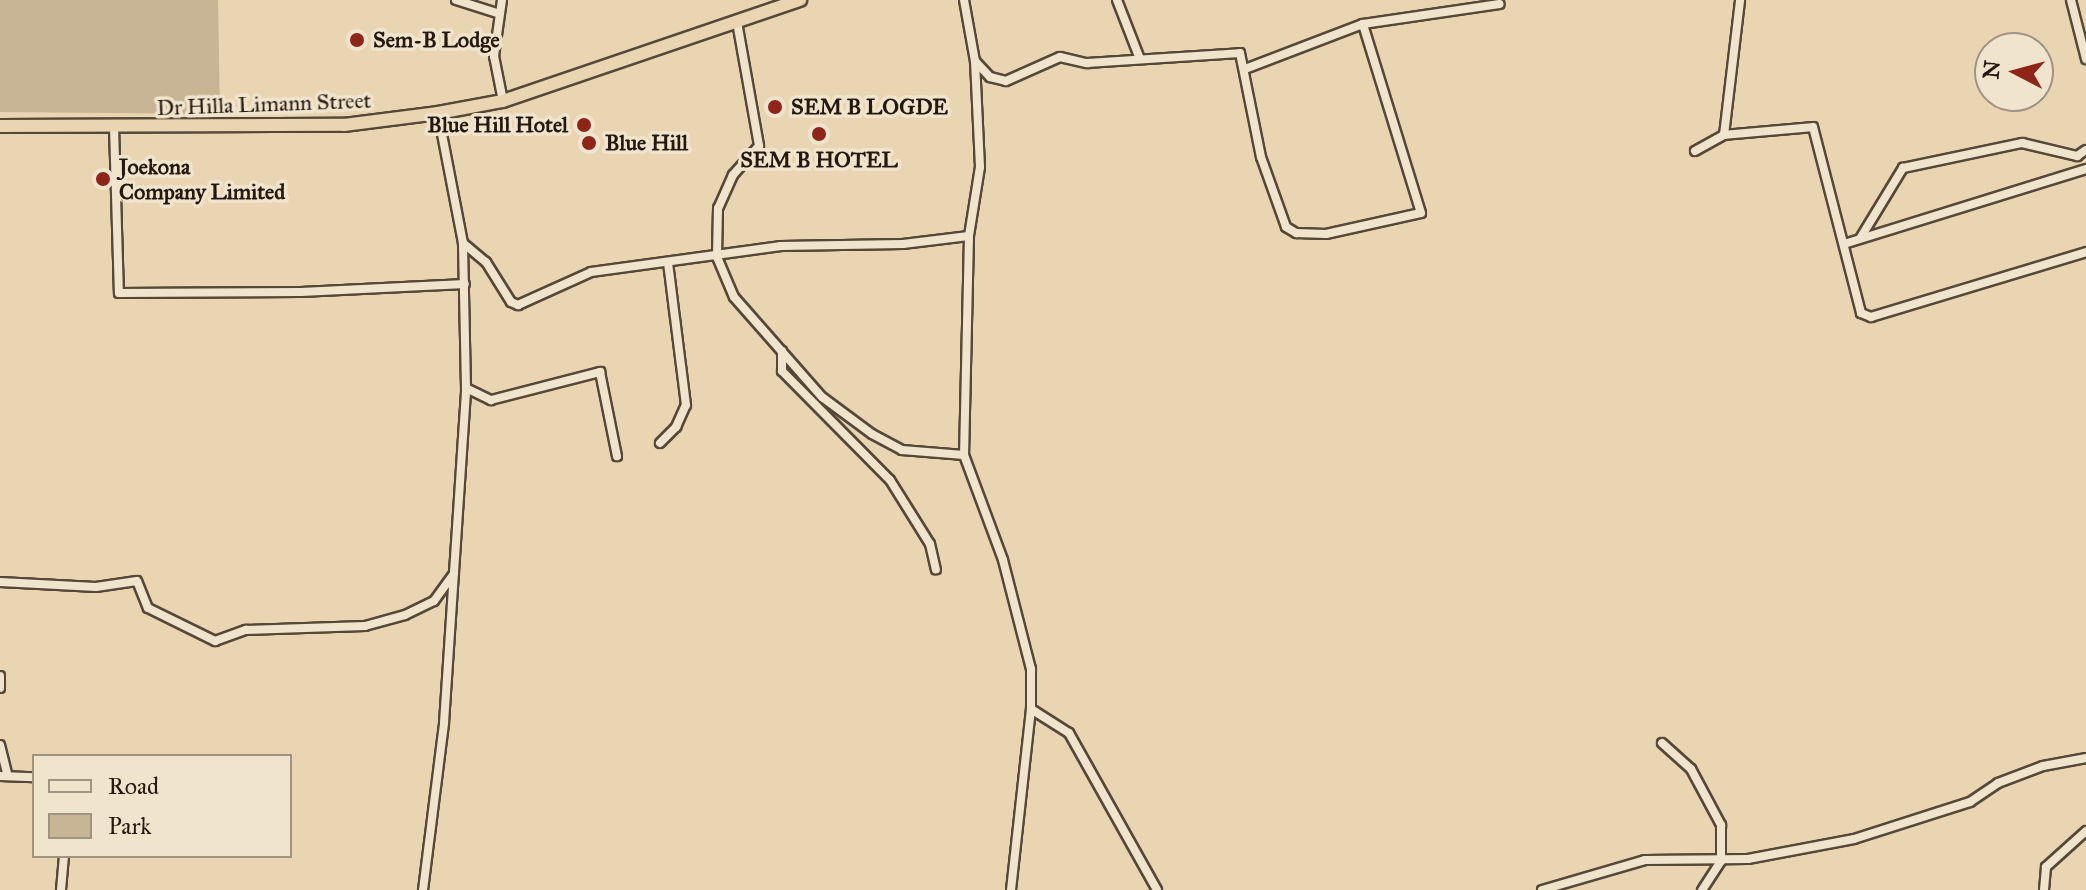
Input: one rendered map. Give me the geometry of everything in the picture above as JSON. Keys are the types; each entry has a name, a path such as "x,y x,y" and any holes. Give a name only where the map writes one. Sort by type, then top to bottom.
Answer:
{"highway":[{"name":"Dr Hilla Limann Street","path":"0,126 344,125 438,113 503,101 800,0"}],"street":[{"path":"456,0 497,13"},
{"path":"502,0 497,13 494,56 503,101"},
{"path":"964,0 975,61 980,167 969,236 972,300 964,455 1003,560 1031,669 1031,709 1011,890"},
{"path":"1117,0 1140,59"},
{"path":"1724,135 1740,0"},
{"path":"2071,0 2086,59"},
{"path":"1245,69 1363,24 1500,4"},
{"path":"737,22 759,146 733,175 718,208 717,257 734,297 822,397 872,434 902,450 964,455"},
{"path":"975,61 990,77 1006,81 1060,57 1087,63 1235,51 1245,69 1265,172 1291,232 1326,234 1421,213 1363,24"},
{"path":"423,890 444,723 466,388 463,243 438,113"},
{"path":"114,127 119,293 301,292 465,284"},
{"path":"1695,151 1724,135 1813,127 1861,313 1871,317 2086,252"},
{"path":"1861,237 1903,168 2022,143 2077,156 2086,150"},
{"path":"1844,244 2086,169"},
{"path":"463,243 486,262 511,302 518,305 591,272 781,246 903,244 969,236"},
{"path":"660,443 676,427 686,405 668,262"},
{"path":"782,351 782,371 890,480 930,544 936,569"},
{"path":"466,388 491,400 508,398 600,372 617,456"},
{"path":"0,582 96,587 137,581 148,608 215,641 246,630 365,626 405,615 434,601 454,572"},
{"path":"0,676 0,688"},
{"path":"1031,709 1069,733 1157,890"},
{"path":"1662,743 1691,769 1721,825 1721,861 1702,890"},
{"path":"0,745 4,774 32,777"},
{"path":"1542,890 1645,860 1721,861 1882,832 1970,802 1998,783 2043,766 2086,758"},
{"path":"2044,890 2046,867 2086,831"},
{"path":"61,890 64,858"}],"green space":[{"path":"0,0 218,0 220,114 0,112"}],"place":[{"name":"Sem-B Lodge","path":"357,40"},
{"name":"SEM B LOGDE","path":"775,107"},
{"name":"Blue Hill Hotel","path":"584,125"},
{"name":"SEM B HOTEL","path":"819,134"},
{"name":"Blue Hill","path":"589,143"},
{"name":"Joekona Company Limited","path":"103,179"}]}
